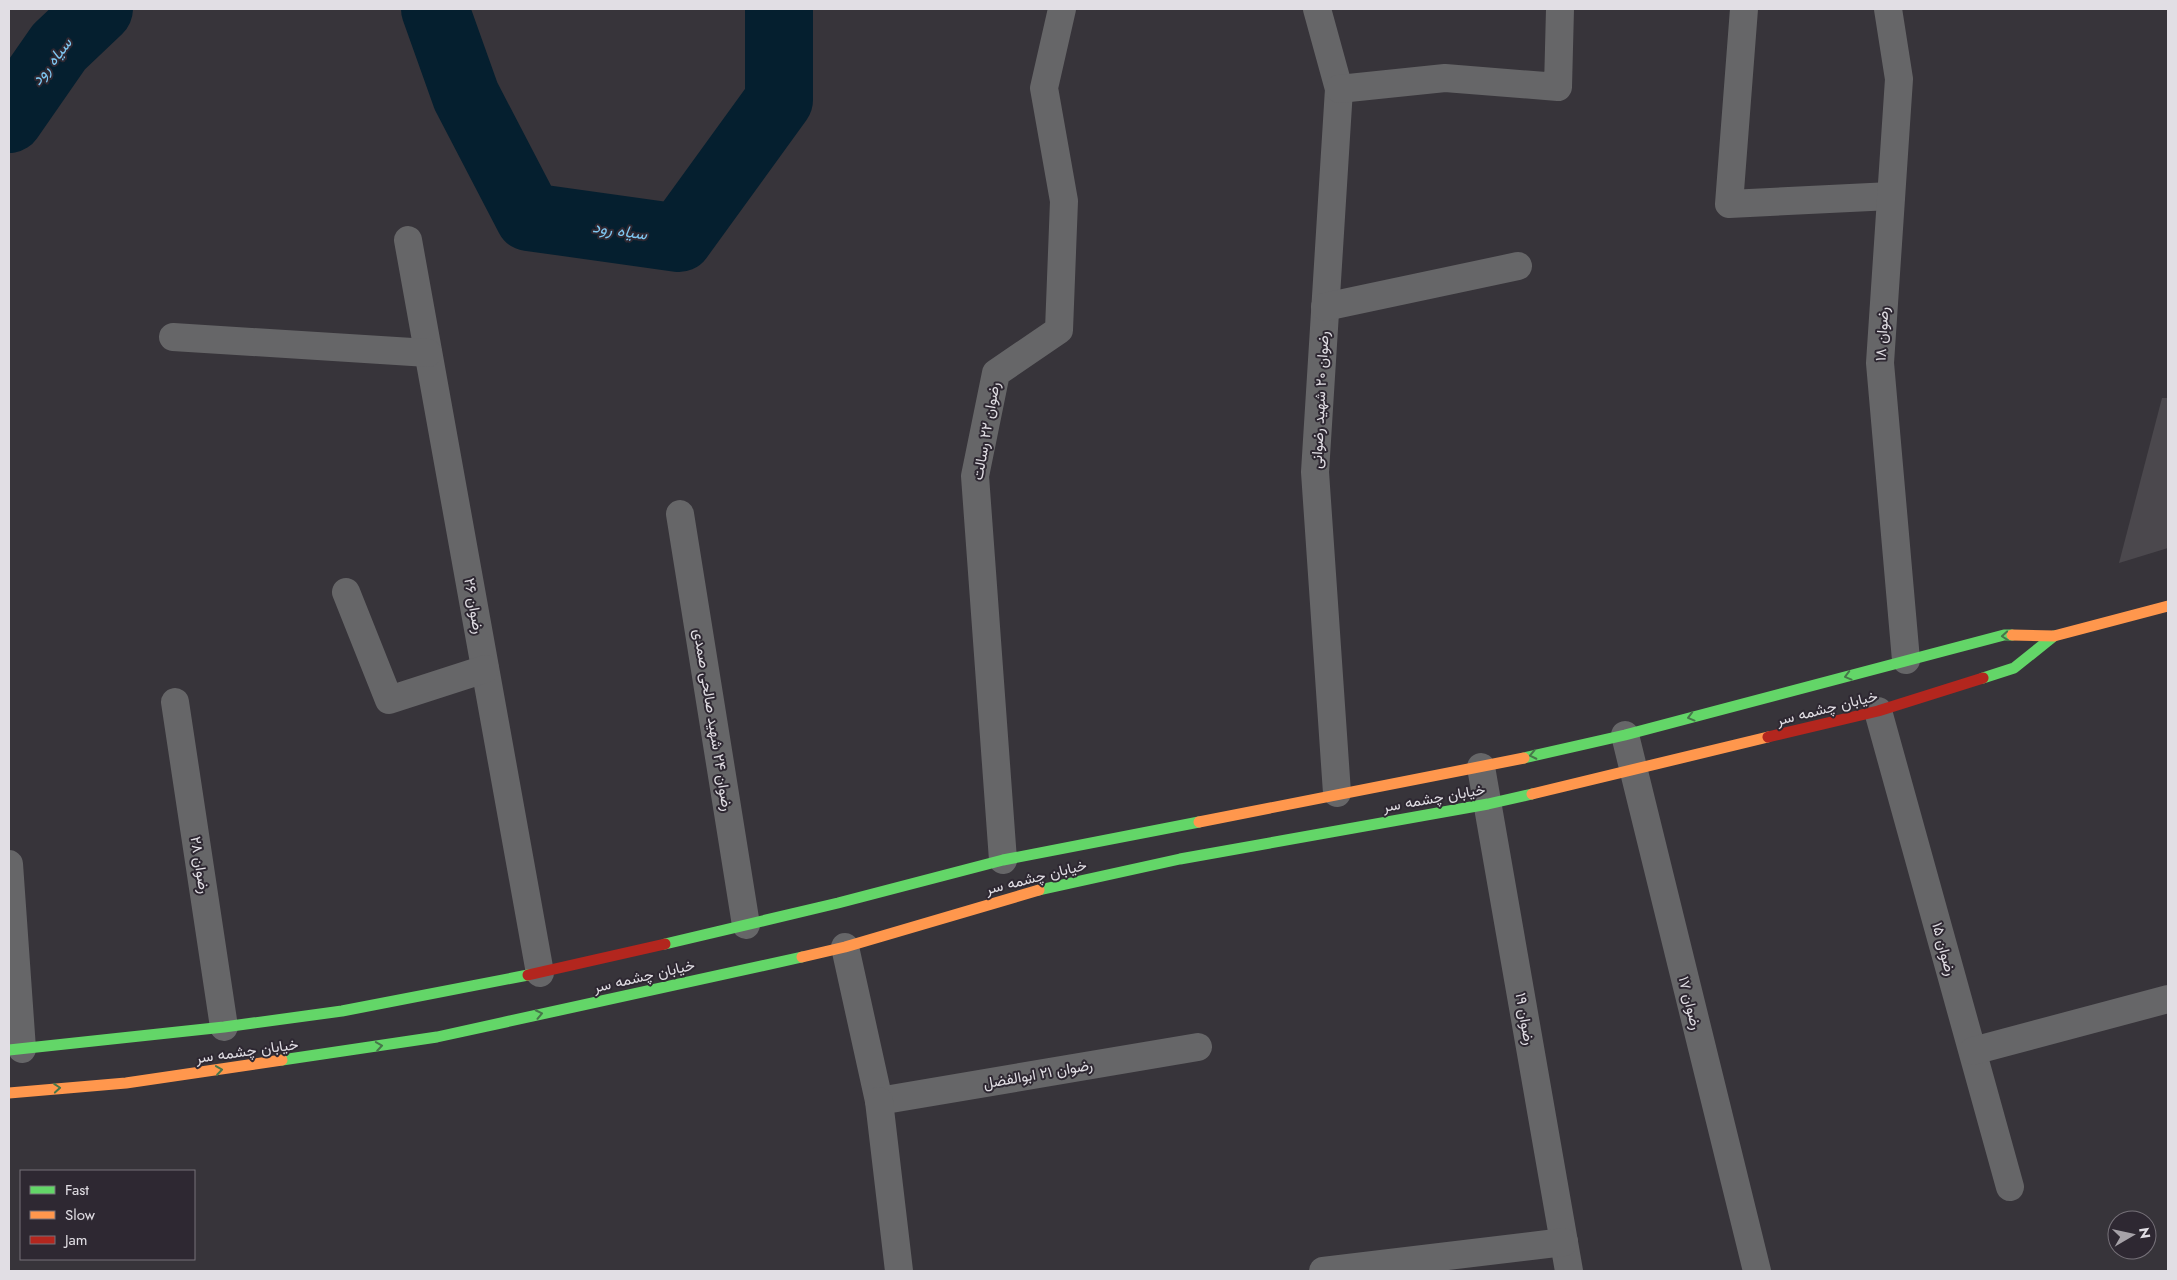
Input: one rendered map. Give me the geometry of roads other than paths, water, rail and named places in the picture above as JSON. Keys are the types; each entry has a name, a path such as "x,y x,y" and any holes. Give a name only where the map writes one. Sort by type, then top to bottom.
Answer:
{"street":[{"name":"رضوان ۲۲ رسالت","path":"1003,860 975,476 996,373 1060,330 1064,201 1044,88 1062,9"},
{"name":"رضوان ۲۰ شهید رضوانی","path":"1317,9 1339,89 1316,472 1337,794"},
{"path":"1339,89 1445,78 1558,87 1560,9"},
{"path":"1744,9 1729,204 1891,196"},
{"name":"رضوان ۱۸","path":"1888,9 1899,78 1880,363 1906,660"},
{"name":"رضوان ۲۶","path":"408,240 540,973"},
{"path":"1325,307 1518,266"},
{"path":"173,337 428,353"},
{"name":"رضوان ۲۴ شهید صالحی صمدی","path":"680,514 747,929"},
{"path":"346,592 389,700 485,670"},
{"name":"خیابان چشمه سر","path":"16,1050 224,1027 342,1011 540,973 747,929 1003,860 1481,766 1625,735 2004,635 2054,636 2168,606"},
{"name":"خیابان چشمه سر","path":"9,1093 136,1081 437,1036 752,962 845,947 1018,895 1066,884 1180,859 1488,804 1878,711 2014,668 2054,636"},
{"name":"رضوان ۲۸","path":"175,702 224,1027"},
{"name":"رضوان ۱۵","path":"1878,711 2010,1187"},
{"name":"رضوان ۱۷","path":"1625,735 1632,770 1757,1271"},
{"name":"رضوان ۱۹","path":"1481,766 1569,1271"},
{"path":"9,864 16,1050"},
{"path":"845,947 879,1101 900,1271"},
{"path":"1973,1051 2168,999"},
{"name":"رضوان ۲۱ ابوالفضل","path":"879,1101 1198,1047"},
{"path":"1323,1271 1564,1242"}],"waterway":[{"name":"سیاه رود","path":"9,119 59,47 99,9"},
{"name":"سیاه رود","path":"435,9 466,96 529,217 679,238 779,100 779,9"}]}
